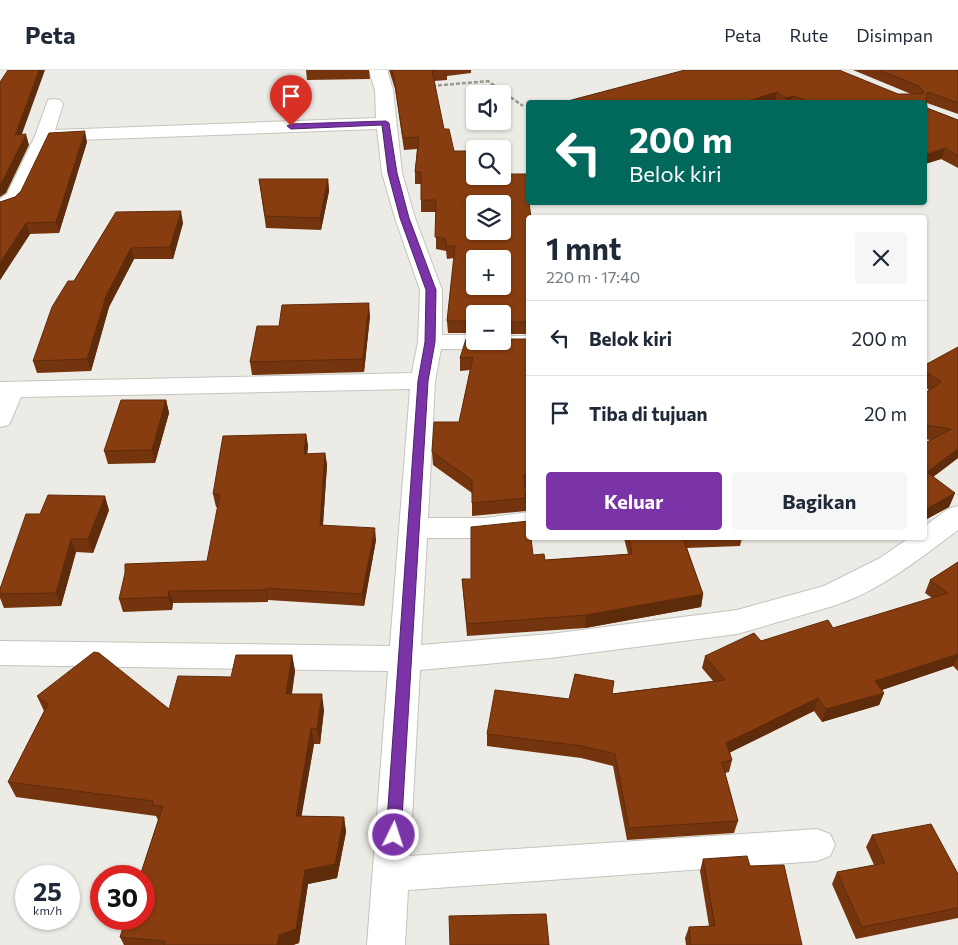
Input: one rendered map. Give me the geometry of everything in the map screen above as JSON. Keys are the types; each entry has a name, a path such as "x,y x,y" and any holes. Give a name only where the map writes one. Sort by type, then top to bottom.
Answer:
{"street":[{"path":"381,80 392,173 404,218 431,290 430,342 423,381 386,945"},
{"path":"0,206 11,202 16,196 44,136 54,104"},
{"path":"44,136 386,123"},
{"path":"430,342 526,343"},
{"path":"0,419 6,390 423,381"},
{"path":"927,539 958,516"},
{"path":"414,528 485,528 526,522"},
{"path":"0,653 405,659 550,646 737,622 833,595 890,566 925,540"},
{"path":"391,874 817,845"}],"path":[{"path":"381,80 488,81 523,106"}],"building":[{"path":"8,70 39,70 15,135 26,134 0,184 0,82"},
{"path":"392,70 432,70 444,129 449,129 454,151 466,151 466,185 511,185 511,174 526,174 526,205 530,205 531,215 526,215 526,322 511,322 511,305 466,305 466,321 447,321 455,246 446,246 446,239 435,237 436,200 421,200 421,172 415,172 419,137 403,138"},
{"path":"685,70 839,70 898,94 922,94 924,92 919,86 879,70 958,70 958,103 928,92 926,94 926,100 805,100 793,96 786,98 777,92 751,100 572,100"},
{"path":"927,108 958,120 958,156 945,148 927,154"},
{"path":"85,131 56,222 26,223 0,263 0,202 15,197 21,191 49,133"},
{"path":"259,179 328,179 320,218 265,216"},
{"path":"181,211 170,247 131,248 106,296 87,359 33,361 52,307 68,281 74,281 116,212"},
{"path":"369,303 363,359 250,362 257,326 279,326 282,305"},
{"path":"466,339 466,350 511,350 511,339 526,339 526,475 524,475 526,498 472,503 472,480 432,452 434,422 459,422 473,357 460,358"},
{"path":"958,347 958,449 927,472 927,442 951,429 927,425 927,392 941,382 927,372 927,364"},
{"path":"121,400 166,400 152,450 104,451"},
{"path":"306,434 304,454 325,453 320,525 375,528 362,594 266,588 265,590 169,591 168,597 119,599 125,573 125,564 207,561 220,494 213,494 223,436"},
{"path":"927,472 955,493 927,509"},
{"path":"48,495 105,496 88,539 71,539 56,593 0,594 0,589 26,514 40,514"},
{"path":"526,521 526,540 531,540 533,555 544,554 545,560 632,554 629,540 684,540 703,594 586,615 467,624 462,579 471,579 471,527"},
{"path":"958,562 958,654 875,681 884,693 826,709 818,698 726,743 732,760 722,762 738,821 629,828 615,754 582,746 487,734 495,690 569,699 575,674 614,681 612,694 725,680 705,656 754,633 761,641 828,620 833,628 948,593 930,580"},
{"path":"94,652 99,653 169,709 178,676 231,677 236,655 292,655 286,694 322,694 317,729 311,728 296,816 344,817 335,864 305,870 296,929 279,935 277,945 164,945 165,941 120,937 122,930 155,930 155,865 144,865 163,806 152,805 153,801 8,782 48,704 37,696"},
{"path":"931,824 958,874 958,908 862,927 837,872 885,863 872,835"},
{"path":"747,856 750,866 784,865 802,945 691,945 689,927 715,926 703,859"},
{"path":"546,914 549,945 450,945 449,916"}],"route":[{"path":"291,126 386,123 392,173 404,218 431,290 430,342 423,381 394,835"}]}
